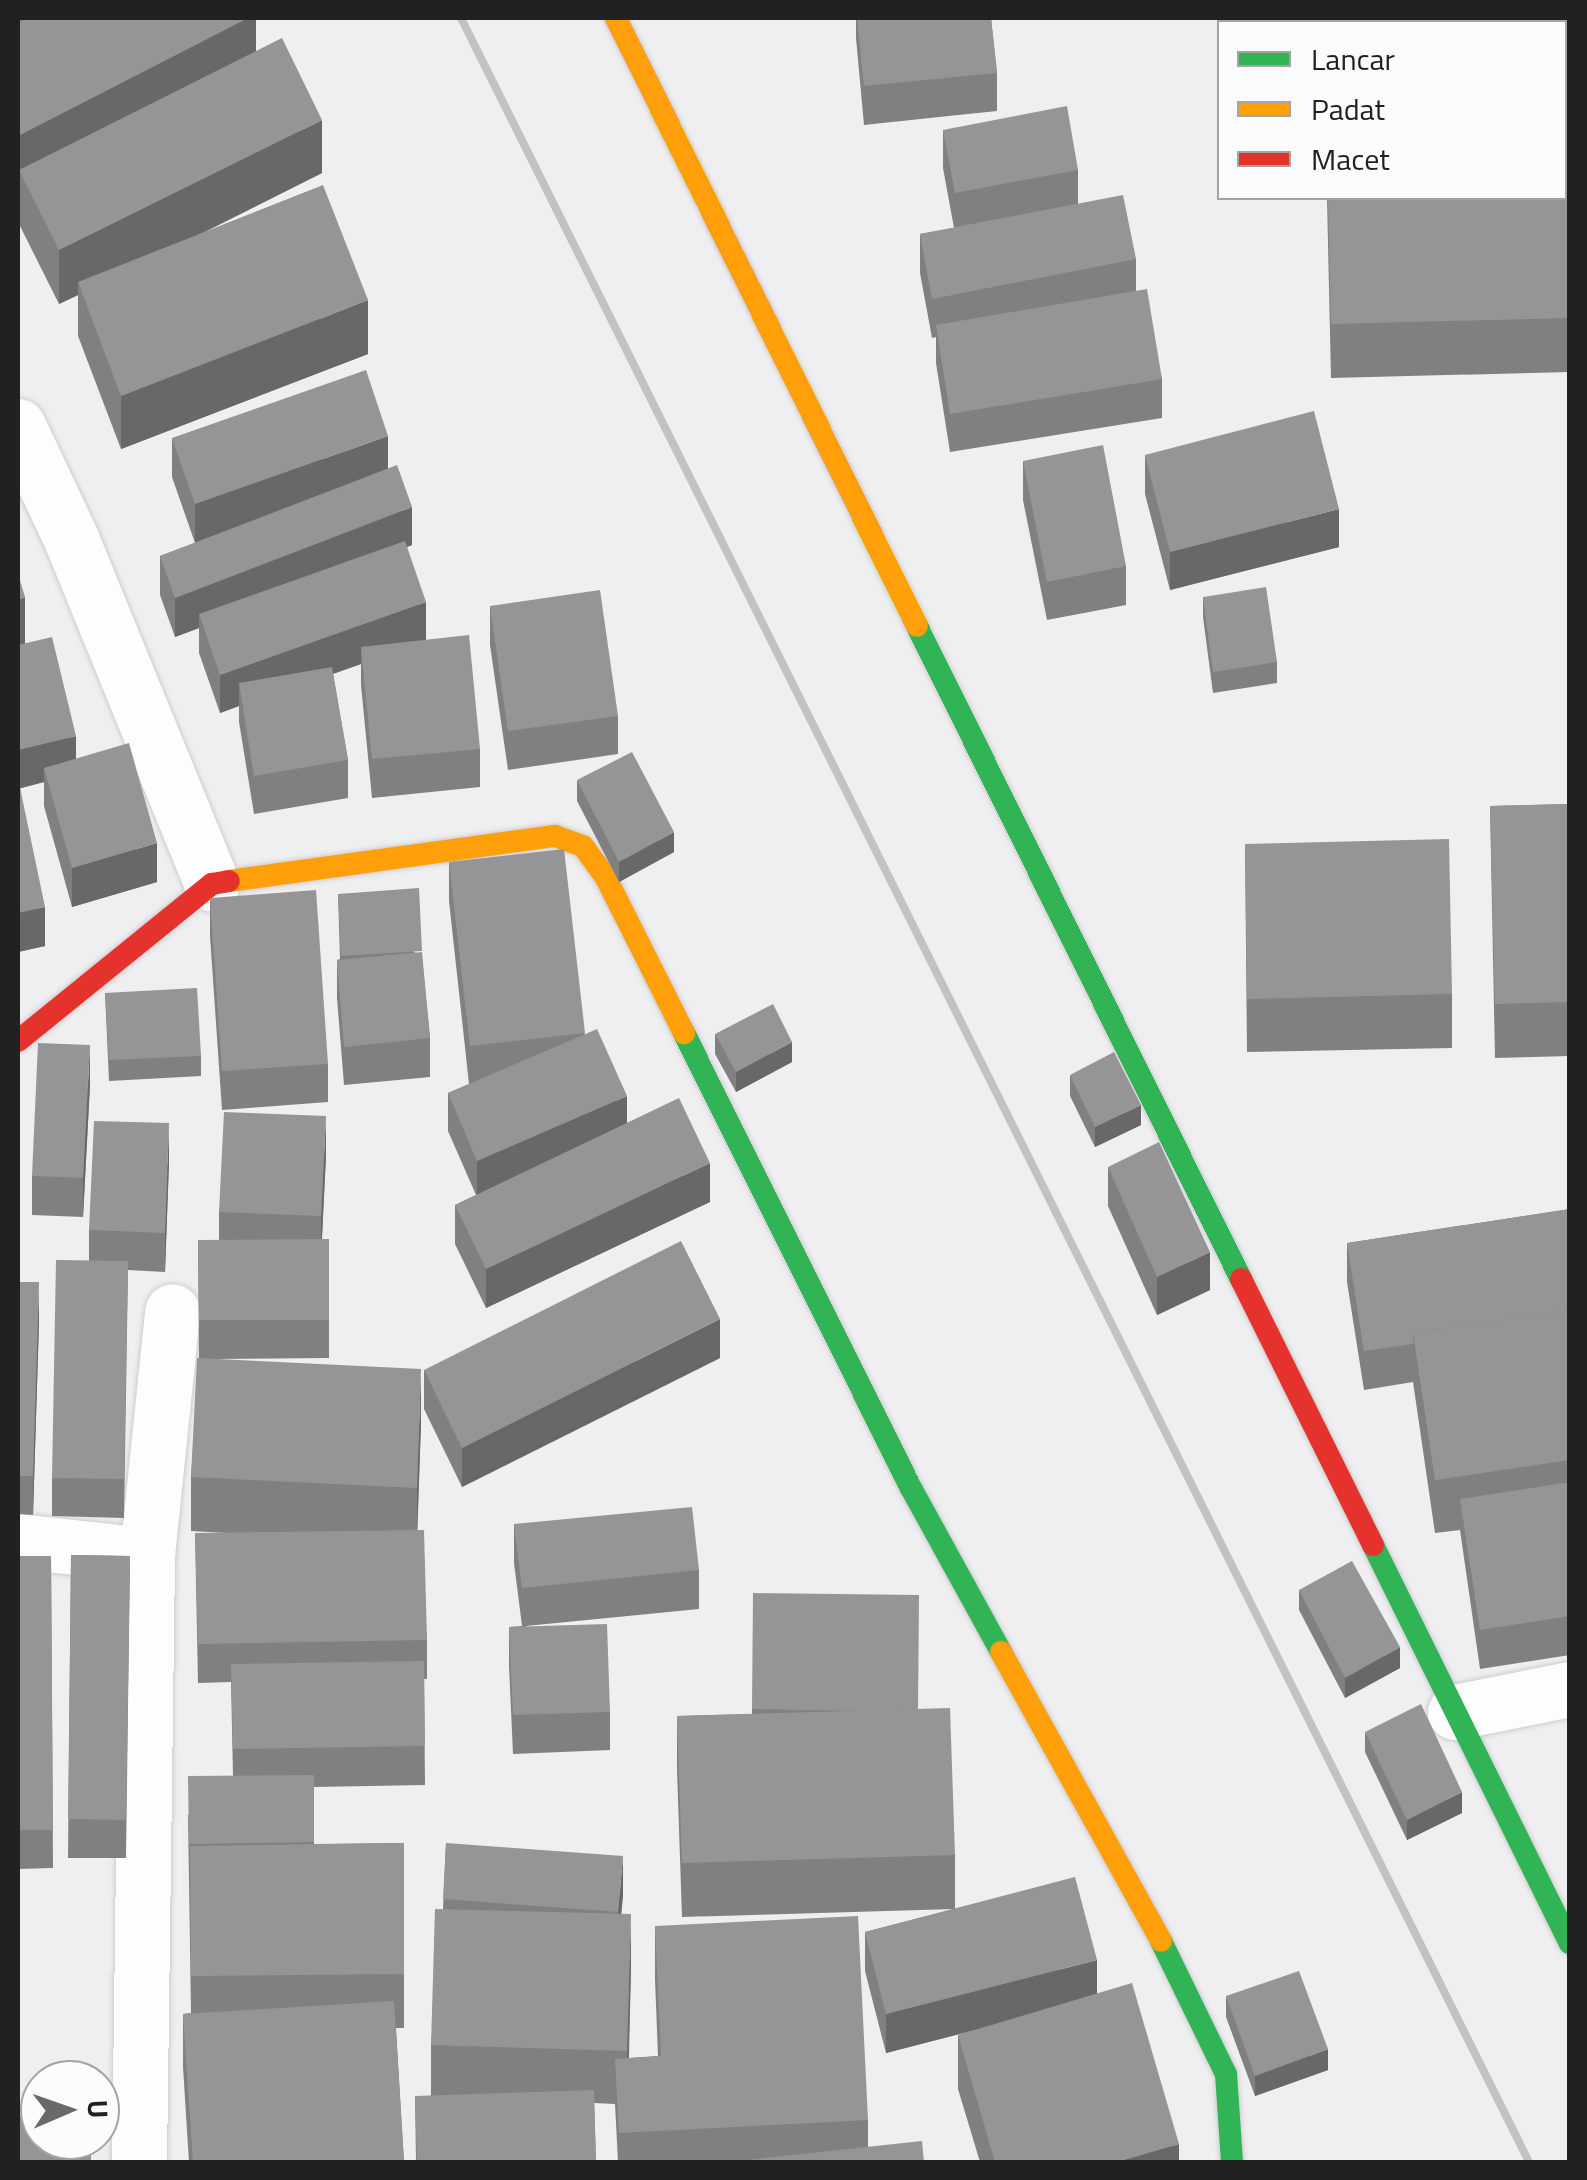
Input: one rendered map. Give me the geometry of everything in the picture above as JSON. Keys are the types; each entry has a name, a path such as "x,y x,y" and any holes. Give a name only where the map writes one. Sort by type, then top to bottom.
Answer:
{"street":[{"path":"616,18 1570,1943"},
{"path":"18,426 72,540 212,884"},
{"path":"18,1041 212,884 512,838 555,836 584,846 605,876 911,1488 1208,2026 1226,2074 1232,2162"},
{"path":"139,2162 147,1556 172,1311"},
{"path":"18,1541 147,1556"},
{"path":"1455,1712 1570,1689"}],"building":[{"path":"28,18 248,18 18,136 18,23"},
{"path":"857,18 991,18 997,73 864,86"},
{"path":"1317,18 1567,18 1567,20"},
{"path":"282,38 322,120 59,250 19,170"},
{"path":"1067,106 1078,170 955,193 943,130"},
{"path":"1570,177 1570,318 1331,324 1328,200 1567,200"},
{"path":"323,185 368,300 121,396 78,282"},
{"path":"1123,195 1136,259 932,299 920,234"},
{"path":"1147,289 1162,379 950,414 936,325"},
{"path":"366,370 388,436 195,504 172,438"},
{"path":"1314,411 1339,509 1170,552 1145,455"},
{"path":"1103,445 1126,566 1047,582 1023,461"},
{"path":"397,465 412,507 175,598 160,556"},
{"path":"405,541 426,602 220,675 199,614"},
{"path":"18,574 25,597 18,600"},
{"path":"1266,587 1277,662 1213,672 1203,597"},
{"path":"600,590 618,716 508,731 490,606"},
{"path":"469,635 480,749 372,759 361,647"},
{"path":"52,637 76,736 18,750 18,645"},
{"path":"332,667 348,760 254,776 239,683"},
{"path":"129,743 157,843 72,868 44,768"},
{"path":"632,752 674,832 619,862 577,780"},
{"path":"18,778 45,907 18,913"},
{"path":"1570,804 1570,1002 1495,1004 1490,806"},
{"path":"1449,839 1452,994 1247,999 1245,844"},
{"path":"564,849 585,1033 470,1046 449,862"},
{"path":"419,888 422,951 341,956 338,894"},
{"path":"316,890 328,1064 222,1071 210,898"},
{"path":"422,952 430,1038 344,1047 337,960"},
{"path":"197,988 201,1056 109,1060 105,993"},
{"path":"773,1004 792,1042 736,1072 715,1034"},
{"path":"597,1029 627,1096 477,1161 448,1093"},
{"path":"38,1043 90,1045 83,1178 32,1176"},
{"path":"1114,1052 1141,1105 1095,1127 1070,1075"},
{"path":"679,1098 710,1163 486,1269 455,1205"},
{"path":"224,1112 326,1116 321,1216 219,1212"},
{"path":"94,1121 169,1123 165,1233 89,1230"},
{"path":"1159,1142 1210,1252 1157,1277 1108,1167"},
{"path":"1570,1209 1570,1310 1413,1333 1413,1344 1364,1351 1347,1243"},
{"path":"329,1239 329,1320 199,1320 198,1240"},
{"path":"681,1241 720,1319 462,1448 424,1370"},
{"path":"56,1260 128,1261 124,1479 52,1478"},
{"path":"18,1282 39,1282 33,1476 18,1476"},
{"path":"1570,1310 1570,1460 1435,1480 1413,1333"},
{"path":"197,1358 421,1369 417,1488 191,1477"},
{"path":"1570,1482 1570,1616 1480,1630 1460,1499"},
{"path":"692,1507 699,1570 522,1588 514,1524"},
{"path":"424,1530 427,1640 198,1644 195,1533"},
{"path":"71,1555 130,1556 126,1820 68,1819"},
{"path":"18,1556 51,1556 53,1830 18,1830"},
{"path":"1352,1561 1400,1647 1345,1678 1299,1590"},
{"path":"753,1593 919,1595 918,1709 752,1709"},
{"path":"607,1624 610,1712 513,1715 509,1627"},
{"path":"424,1661 425,1746 233,1749 231,1664"},
{"path":"1421,1704 1462,1792 1407,1820 1365,1732"},
{"path":"950,1708 955,1855 682,1863 677,1716"},
{"path":"314,1775 314,1842 189,1844 188,1776"},
{"path":"404,1843 404,1974 191,1976 190,1846"},
{"path":"446,1843 623,1856 618,1912 443,1899"},
{"path":"1075,1877 1097,1960 886,2014 865,1932"},
{"path":"435,1909 631,1914 627,2051 431,2045"},
{"path":"858,1916 868,2120 619,2133 615,2059 661,2056 655,1926"},
{"path":"1299,1971 1328,2049 1255,2076 1226,1996"},
{"path":"1132,1983 1179,2144 1117,2162 995,2162 958,2035"},
{"path":"394,2001 404,2162 193,2162 183,2014"},
{"path":"594,2090 596,2162 417,2162 415,2096"},
{"path":"18,2116 20,2160 91,2160 91,2162 18,2162"},
{"path":"922,2141 924,2162 747,2162 747,2160"}],"railway":[{"path":"461,18 1529,2162"}],"traffic: fast":[{"path":"917,626 1241,1279"},
{"path":"684,1033 911,1488 1001,1652"},
{"path":"1373,1545 1570,1943"},
{"path":"1161,1941 1226,2074 1232,2162"}],"traffic: slow":[{"path":"616,18 917,626"},
{"path":"229,881 555,836 583,846 605,876 684,1033"},
{"path":"1001,1652 1161,1941"}],"traffic: jam":[{"path":"18,1041 212,884 229,881"},
{"path":"1241,1279 1373,1545"}]}
